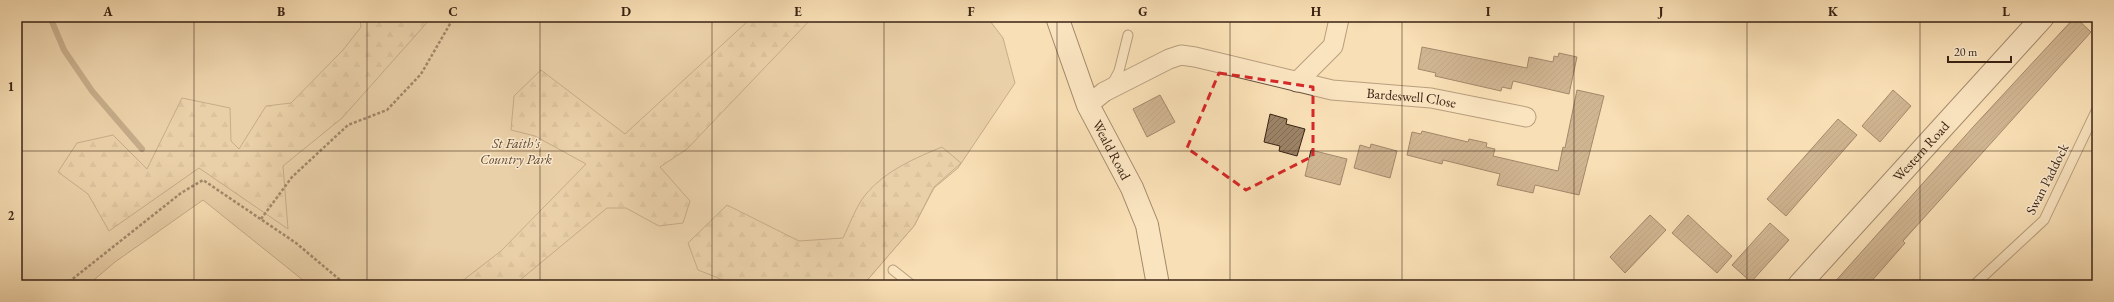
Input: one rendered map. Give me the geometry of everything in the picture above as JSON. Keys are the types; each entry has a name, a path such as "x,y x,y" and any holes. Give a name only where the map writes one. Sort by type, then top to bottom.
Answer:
{"street":[{"name":"Weald Road","path":"1057,17 1096,99 1147,225 1158,285"},
{"name":"Western Road","path":"1799,285 2043,17"},
{"path":"1297,82 1333,46 1339,19"},
{"name":"Bardeswell Close","path":"1096,99 1169,59 1181,55 1210,60 1332,90 1431,98 1526,117"}],"lane":[{"path":"1096,99 1113,83 1119,71 1128,35"},
{"name":"Swan Paddock","path":"1974,285 2044,220 2097,108"},
{"path":"893,270 912,285"}],"path":[{"path":"261,219 292,177 348,125 387,110 422,74 454,17"},
{"path":"65,285 181,193 203,180 296,243 346,285"}],"highlighted area":[{"path":"1219,73 1313,87 1313,156 1246,190 1187,148"}],"green space":[{"name":"St Faith's Country Park","path":"17,17 987,17 1003,38 1015,83 958,168 934,188 914,226 863,285 309,285 203,200 115,262 88,285 17,285"},
{"path":"360,17 432,17 342,118 283,166 288,229 199,168 109,231 88,194 58,172 77,143 113,135 147,169 182,98 230,108 231,141 239,149 266,106 291,103 343,50 361,27"},
{"path":"744,17 813,17 687,149 660,167 690,201 683,223 659,226 626,208 607,208 514,285 457,285 501,251 586,164 535,136 511,130 514,96 541,70 625,134 748,21"},
{"path":"942,147 961,163 934,187 914,226 863,285 736,285 698,270 688,243 727,205 799,241 843,238 859,204 866,194 882,178 901,166"}],"building":[{"path":"2075,17 2091,32 1903,241 1905,243 1868,285 1832,285 1974,126"},
{"path":"1422,47 1527,68 1529,57 1553,62 1554,56 1558,57 1559,53 1577,57 1569,94 1513,81 1511,89 1502,87 1501,91 1435,76 1436,73 1418,69"},
{"path":"1577,90 1604,96 1579,195 1535,185 1533,193 1497,185 1500,174 1443,160 1442,164 1407,155 1412,132 1421,134 1422,131 1468,142 1469,139 1487,143 1486,147 1495,149 1493,156 1558,171 1563,147 1565,148"},
{"path":"1893,90 1911,106 1880,142 1862,126"},
{"path":"1160,95 1175,122 1147,137 1133,109"},
{"path":"1270,114 1287,119 1286,124 1305,129 1297,156 1279,151 1280,146 1264,142"},
{"path":"1838,119 1857,135 1786,216 1767,199"},
{"path":"1371,144 1397,151 1390,178 1354,168 1360,145 1370,148"},
{"path":"1311,150 1347,159 1340,185 1305,176"},
{"path":"1650,215 1666,230 1625,273 1610,257"},
{"path":"1688,215 1732,256 1717,273 1672,233"},
{"path":"1770,223 1789,240 1751,282 1732,265"}],"waterway":[{"path":"50,17 64,50 92,91 142,149"}]}
